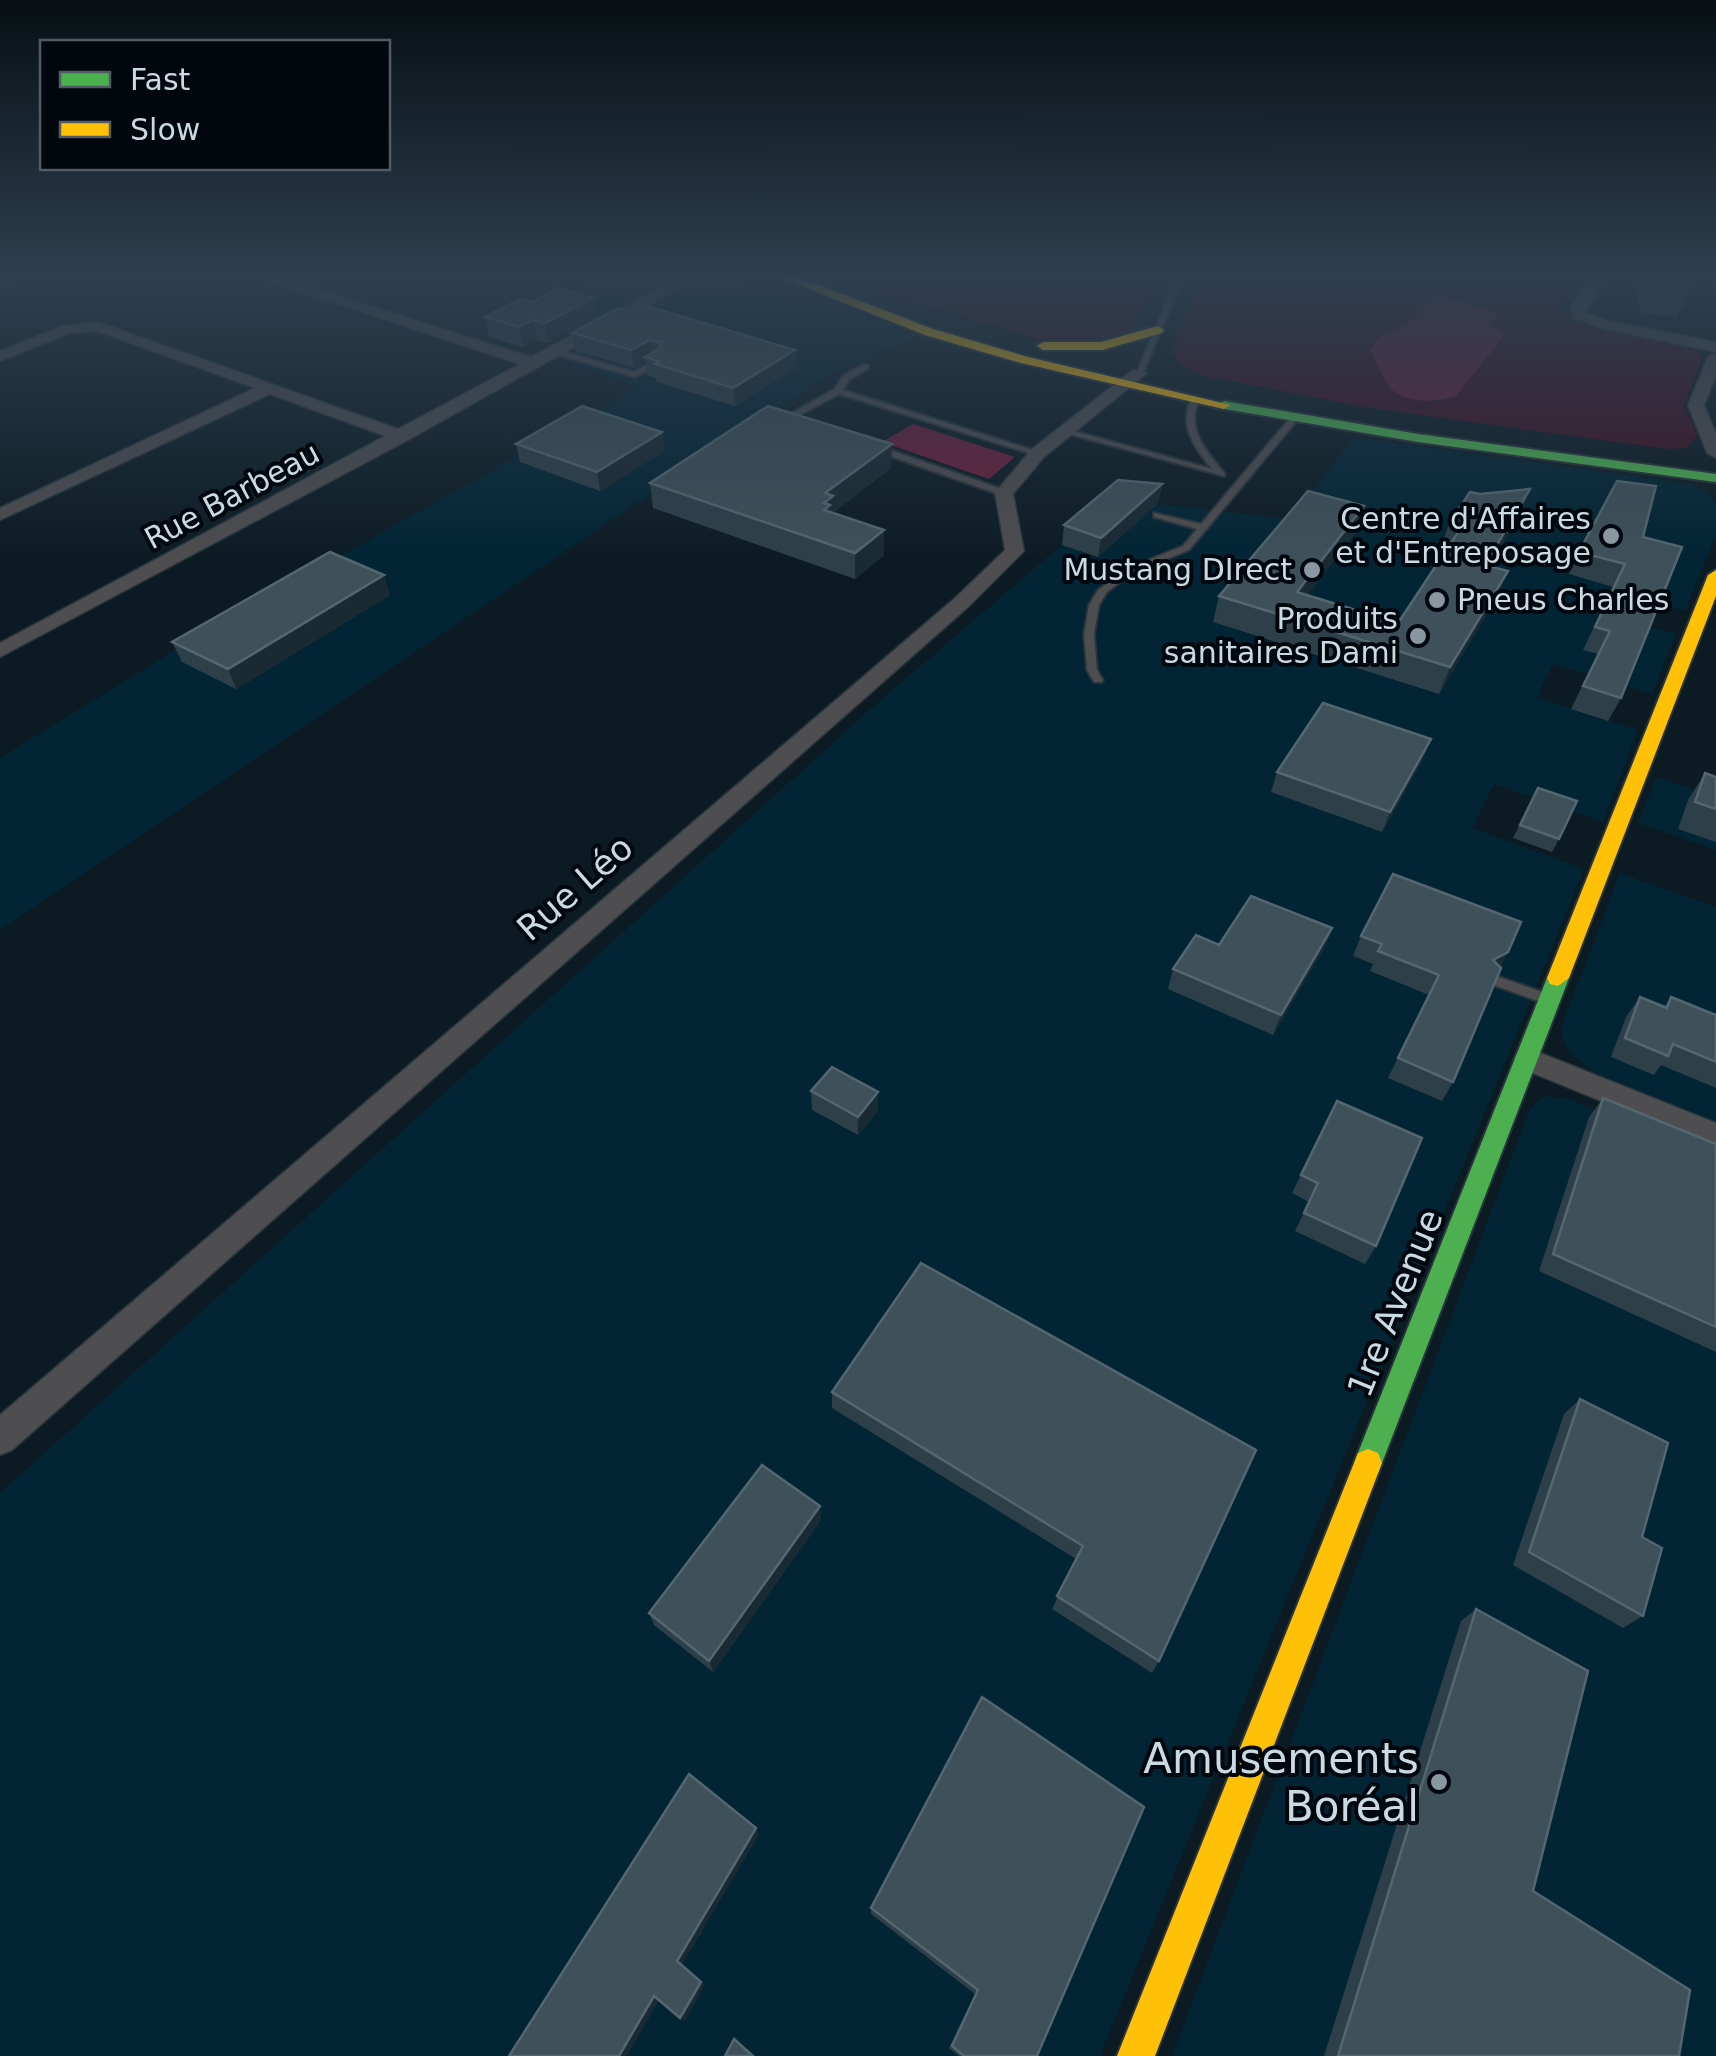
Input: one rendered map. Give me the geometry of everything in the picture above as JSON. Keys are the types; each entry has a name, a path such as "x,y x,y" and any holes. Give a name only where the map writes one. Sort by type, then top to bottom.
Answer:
{"main road":[{"path":"1087,369 1294,419 1716,478"},
{"path":"1101,369 1132,379"},
{"path":"1178,369 1201,394 1420,426 1716,461"},
{"name":"1re Avenue","path":"1136,2056 1716,574"}],"street":[{"path":"218,369 402,436"},
{"name":"Rue Barbeau","path":"0,651 524,369"},
{"path":"1711,369 1696,405 1716,453"},
{"path":"1004,493 1038,453 1132,379"},
{"path":"0,515 269,388"},
{"name":"Rue Léo","path":"0,1438 961,602 1015,551 1004,493"},
{"path":"1528,1059 1716,1136"}],"lane":[{"path":"613,369 635,376 647,369"},
{"path":"806,423 788,417 838,391 846,378 860,369"},
{"path":"1132,379 1138,369"},
{"path":"838,391 1038,453"},
{"path":"1201,394 1189,412 1190,428 1221,474"},
{"path":"1098,680 1092,670 1089,634 1094,605 1103,590 1129,571 1175,555 1203,528 1294,419"},
{"path":"1066,432 1242,480"},
{"path":"860,442 1004,493"},
{"path":"1157,515 1203,528"},
{"path":"1494,980 1551,1001"}],"shaded area":[{"path":"587,369 842,369 0,930 0,758 188,642 639,387"},
{"path":"1190,369 1383,369 1393,388 1401,394 1444,401 1473,369 1698,369 1684,405 1697,435 1687,448 1668,449 1370,408 1201,375"},
{"path":"1380,369 1477,369 1456,396 1440,400 1411,399 1389,386"},
{"path":"913,424 1015,457 989,479 882,442"},
{"path":"1353,437 1691,484 1716,502 1716,535 1685,611 1610,590 1600,612 1676,634 1652,694 1553,664 1537,697 1638,730 1603,822 1494,784 1472,828 1584,869 1100,2056 0,2056 0,1493 884,697 1115,499 1291,519"},
{"path":"1656,777 1716,796 1716,850 1638,823"},
{"path":"1620,873 1716,907 1716,1122 1603,1078 1571,1054 1563,1039 1561,1028"},
{"path":"1549,1096 1572,1100 1716,1159 1716,2056 1172,2056 1529,1111 1539,1099"}],"building":[{"path":"671,369 764,369 733,388"},
{"path":"582,406 662,432 597,472 516,444"},
{"path":"768,406 892,444 825,493 833,496 824,503 830,505 824,510 884,530 855,553 650,483"},
{"path":"1118,480 1162,484 1101,538 1064,525"},
{"path":"1617,481 1656,486 1643,537 1682,547 1621,698 1583,686 1610,631 1595,627 1625,564 1579,552"},
{"path":"1530,489 1485,565 1508,571 1450,667 1219,596 1308,491 1364,506 1297,592 1398,623 1463,525 1450,522 1470,492"},
{"path":"330,552 384,575 228,669 172,642"},
{"path":"1323,703 1431,739 1390,812 1277,772"},
{"path":"1705,773 1716,777 1716,809 1695,802"},
{"path":"1538,788 1577,801 1559,839 1520,825"},
{"path":"1393,874 1521,922 1508,952 1493,960 1501,968 1453,1082 1398,1058 1439,975 1378,951 1382,944 1361,936"},
{"path":"1251,896 1332,928 1281,1015 1173,969 1196,935 1219,945"},
{"path":"1640,997 1667,1008 1671,997 1716,1015 1716,1062 1673,1044 1668,1056 1625,1038"},
{"path":"832,1067 878,1092 858,1117 811,1091"},
{"path":"1603,1098 1716,1144 1716,1327 1553,1254"},
{"path":"1337,1101 1422,1138 1376,1246 1304,1213 1318,1183 1301,1175"},
{"path":"921,1263 1256,1450 1159,1661 1057,1596 1083,1546 832,1392"},
{"path":"1580,1399 1668,1443 1642,1537 1662,1548 1643,1616 1529,1552"},
{"path":"762,1465 820,1506 709,1661 649,1613"},
{"path":"1476,1609 1588,1671 1533,1891 1690,1990 1679,2056 1338,2056"},
{"path":"982,1697 1144,1807 1037,2056 964,2056 952,2046 978,1990 871,1908"},
{"path":"689,1774 756,1828 677,1961 701,1982 680,2018 654,1996 619,2056 509,2056"},
{"path":"734,2039 753,2056 725,2056"}],"traffic: fast":[{"path":"1224,405 1418,438 1716,478"},
{"path":"1368,1463 1558,978"}],"traffic: slow":[{"path":"1065,369 1224,405"},
{"path":"1558,978 1716,575"},
{"path":"1136,2056 1368,1463"}],"place":[{"name":"Centre d'Affaires et d'Entreposage","path":"1611,536"},
{"name":"Mustang DIrect","path":"1312,570"},
{"name":"Pneus Charles","path":"1437,600"},
{"name":"Produits sanitaires Dami","path":"1418,636"},
{"name":"Amusements Boréal","path":"1439,1782"}]}
